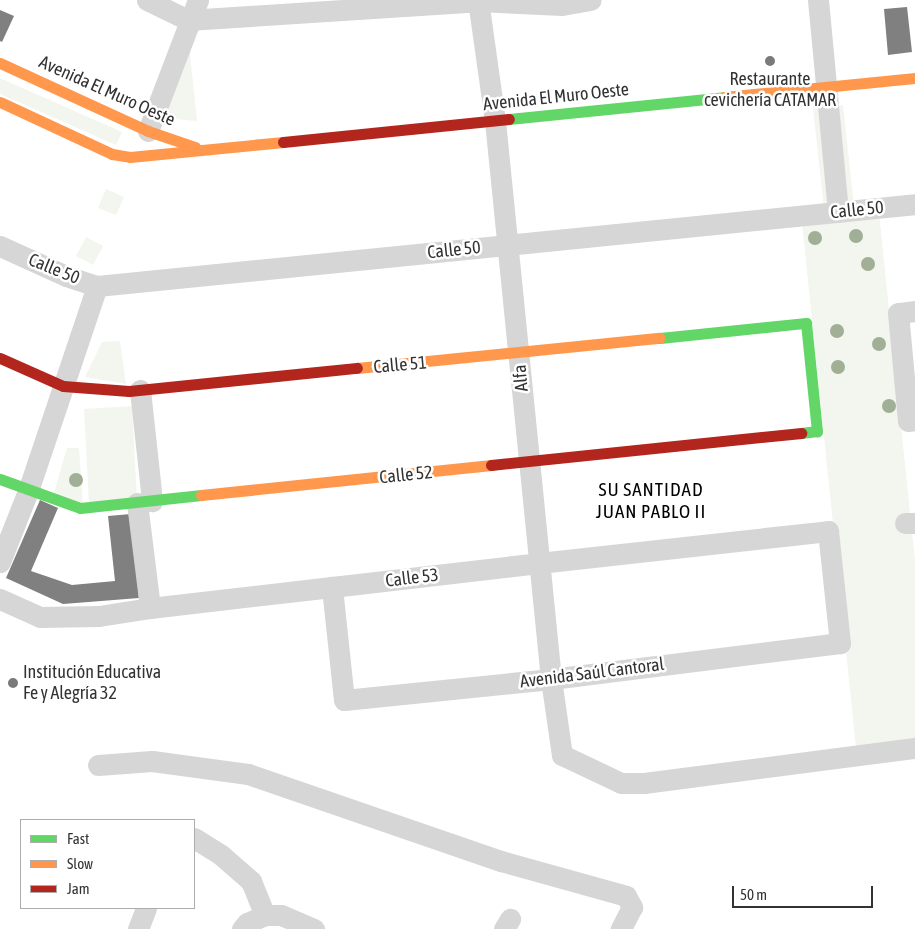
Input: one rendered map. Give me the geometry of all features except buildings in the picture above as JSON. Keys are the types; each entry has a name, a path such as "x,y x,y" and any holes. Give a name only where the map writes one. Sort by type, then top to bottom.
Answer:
{"street":[{"path":"147,0 188,20 259,7 478,0 562,5 591,0"},
{"path":"148,131 188,20 198,0"},
{"name":"Alfa","path":"478,0 495,121 528,462 551,679 562,755 620,783 644,783 915,748"},
{"path":"818,0 838,212"},
{"name":"Avenida El Muro Oeste","path":"0,63 148,131 201,149"},
{"name":"Avenida El Muro Oeste","path":"0,102 112,154 130,157 915,78"},
{"name":"Calle 50","path":"0,246 66,276 97,286 915,204"},
{"path":"0,562 28,491 97,286"},
{"path":"907,312 912,420"},
{"name":"Calle 51","path":"0,358 63,386 140,390 518,354 806,323 817,431"},
{"path":"140,390 150,608"},
{"name":"Calle 52","path":"0,479 28,491 80,508 817,431"},
{"name":"Calle 53","path":"0,599 40,617 99,616 150,608 828,531 840,643"},
{"name":"Avenida Saúl Cantoral","path":"332,587 344,700 551,679 840,643"},
{"path":"98,765 152,760 248,774 501,861 626,896 632,907 620,929"},
{"path":"195,839 221,855 251,881 265,915"},
{"path":"138,929 146,909"},
{"path":"242,929 247,923 265,915 281,915 314,929"}],"shaded area":[{"path":"189,45 197,121 175,119 163,111"},
{"path":"0,78 122,132 116,145 0,94"},
{"path":"843,105 855,215 879,213 915,561 915,742 856,748 802,222 825,219 813,108"},
{"path":"106,189 124,197 116,215 98,208"},
{"path":"86,237 103,246 93,265 76,256"},
{"path":"120,341 126,384 85,377 102,342"},
{"path":"132,406 137,500 89,503 84,409"},
{"path":"67,448 79,448 83,505 53,496"}],"traffic: fast":[{"path":"509,119 724,97"},
{"path":"660,338 806,323 817,431 801,433"},
{"path":"0,479 80,508 201,495"}],"traffic: slow":[{"path":"0,63 148,131 195,147"},
{"path":"724,97 915,78"},
{"path":"0,102 112,154 130,157 283,142"},
{"path":"357,368 660,338"},
{"path":"201,495 491,465"}],"traffic: jam":[{"path":"283,142 509,119"},
{"path":"0,358 63,386 129,391 357,368"},
{"path":"491,465 801,433"}],"place":[{"name":"Restaurante cevichería CATAMAR","path":"770,61"},
{"name":"Institución Educativa Fe y Alegría 32","path":"13,683"}],"district":[{"name":"SU SANTIDAD JUAN PABLO II","path":"651,501"}]}
